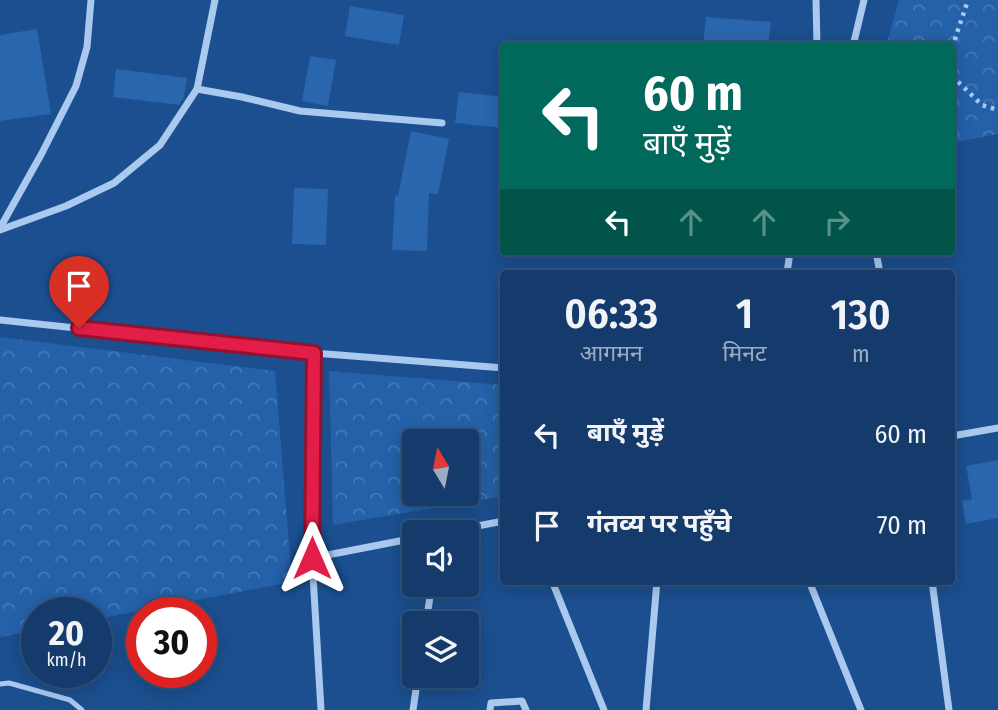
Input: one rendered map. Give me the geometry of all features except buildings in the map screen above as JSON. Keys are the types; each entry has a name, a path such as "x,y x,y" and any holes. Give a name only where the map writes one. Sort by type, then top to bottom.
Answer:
{"street":[{"path":"0,229 76,86 87,47 91,0"},
{"path":"0,229 66,206 114,183 160,145 197,89 215,0"},
{"path":"816,0 817,42"},
{"path":"854,42 864,0"},
{"path":"197,89 300,111 442,123"},
{"path":"0,320 314,353 500,368"},
{"path":"314,353 312,558 321,710"},
{"path":"955,435 998,428"},
{"path":"479,526 500,522"},
{"path":"312,558 402,541"},
{"path":"554,585 604,710"},
{"path":"646,710 656,585"},
{"path":"810,585 861,710"},
{"path":"933,585 949,710"},
{"path":"413,710 416,688"},
{"path":"490,710 491,703 522,701 526,710"}],"lane":[{"path":"0,684 9,683 69,700 82,710"}],"path":[{"path":"954,42 968,0"},
{"path":"955,79 982,105 998,110"}],"green space":[{"path":"899,0 998,0 998,134 955,142 955,42 888,42"},
{"path":"0,337 275,371 292,582 213,597 126,597 126,613 112,616 112,597 21,597 21,633 0,637"},
{"path":"329,371 500,385 500,497 480,500 480,429 402,429 402,506 445,506 333,525"}],"route":[{"path":"79,328 314,353 312,558"}]}
